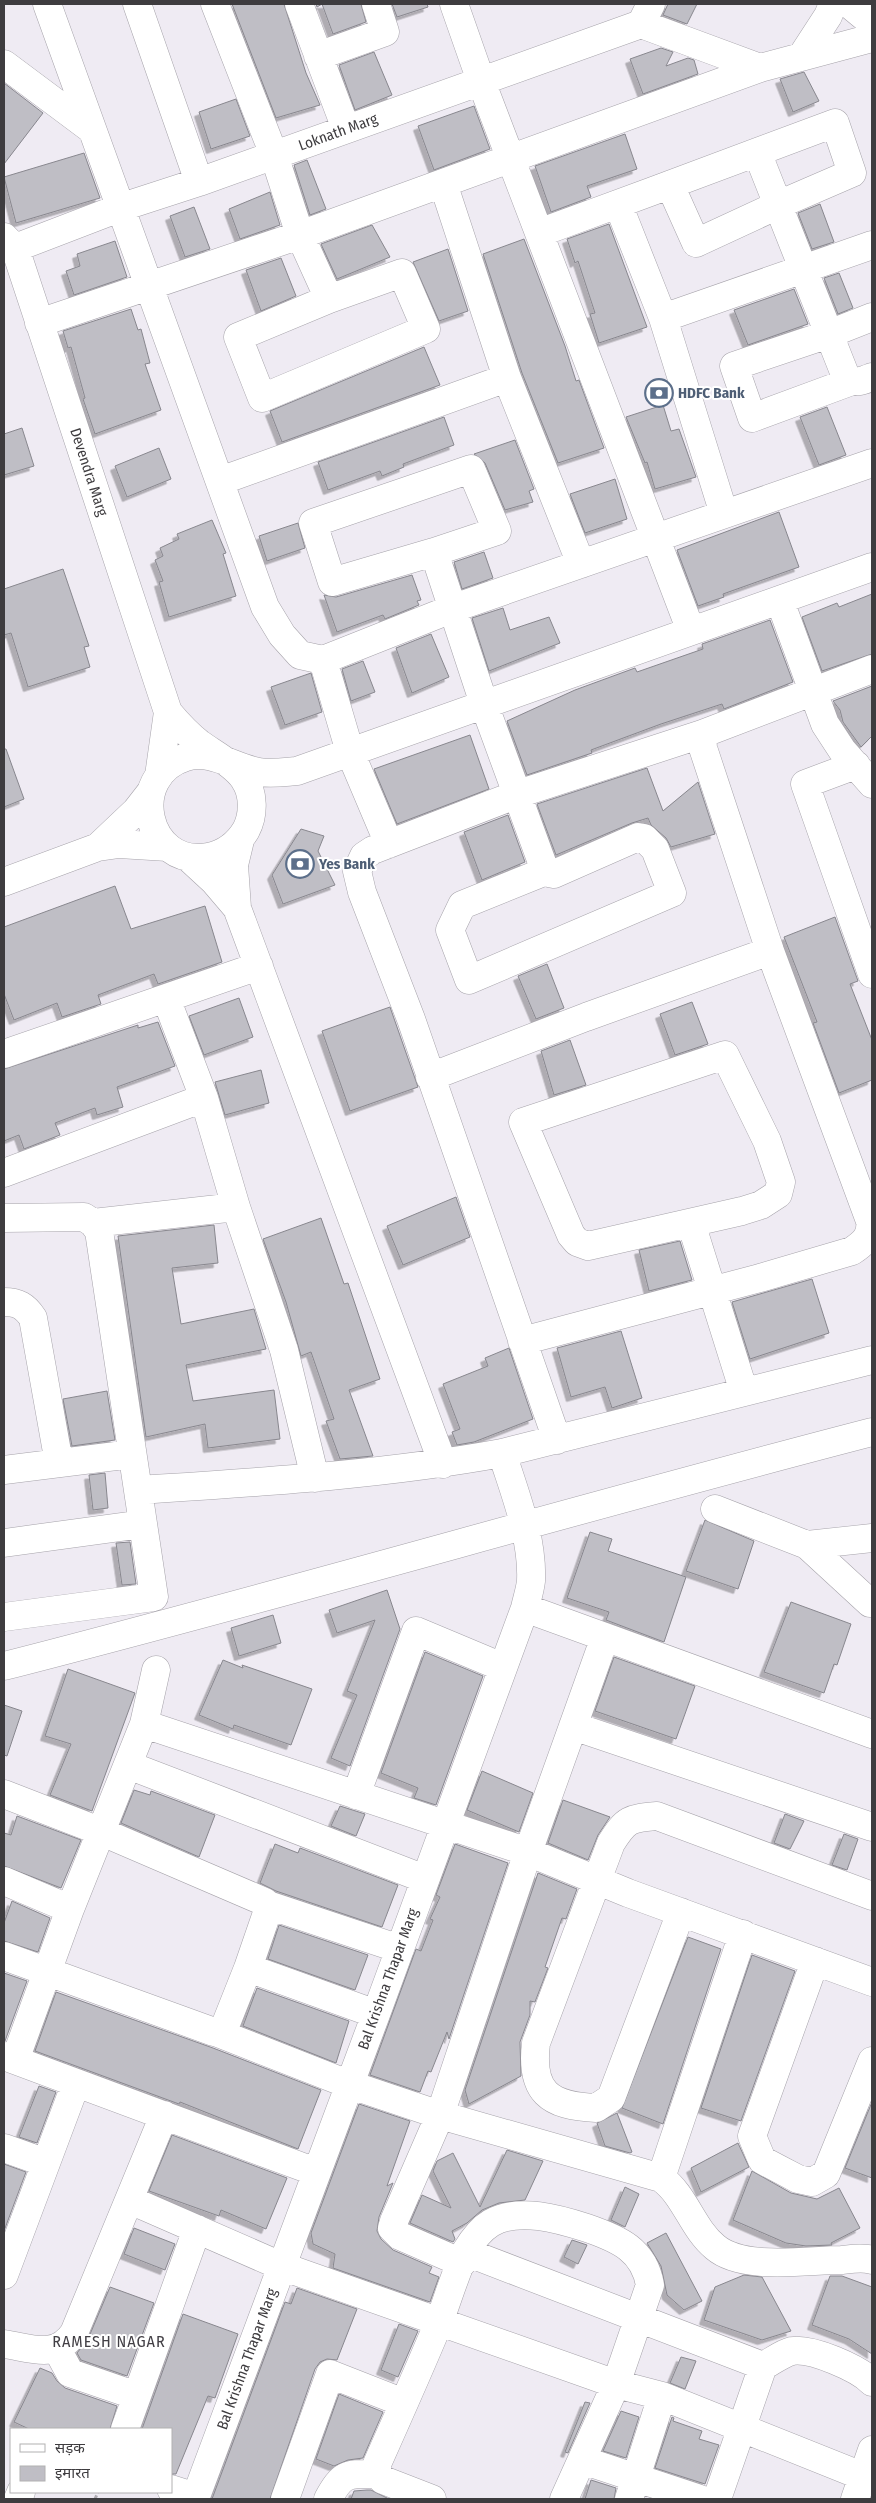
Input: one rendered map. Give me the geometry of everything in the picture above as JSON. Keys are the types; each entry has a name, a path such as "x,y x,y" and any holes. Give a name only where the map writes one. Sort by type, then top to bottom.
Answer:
{"street":[{"path":"47,4 91,129 122,207 148,288 220,481 264,607 282,635 300,654 323,660 454,608 872,463"},
{"path":"137,4 199,182"},
{"path":"215,4 274,155 300,236 329,299"},
{"path":"299,4 346,129"},
{"path":"318,56 385,32 376,4"},
{"path":"454,4 510,158 691,631"},
{"path":"802,56 828,16 833,4"},
{"path":"849,4 872,23"},
{"path":"646,14 760,68"},
{"name":"Loknath Marg","path":"9,242 199,182 481,81 646,14"},
{"path":"40,323 300,236 760,68 872,38"},
{"path":"4,64 91,129"},
{"path":"539,233 835,124 852,173 696,243 670,185"},
{"path":"757,152 846,377 862,379"},
{"path":"443,183 507,378 581,564"},
{"path":"618,204 663,318 724,514"},
{"name":"Devendra Marg","path":"9,242 40,323 168,712 183,730 221,759"},
{"path":"663,318 872,244"},
{"path":"402,273 426,329 262,398 238,337 329,299 402,273"},
{"path":"862,379 752,418 734,366 829,334 872,317"},
{"path":"220,481 507,378"},
{"path":"470,469 498,531 434,552 332,582 313,523 470,469"},
{"path":"434,552 484,704 546,871 554,874 638,838 644,838 655,849 672,893 469,980 450,930 462,906 546,871"},
{"path":"98,847 136,811 171,764 187,756 204,755 257,772 272,774 297,771 872,567"},
{"path":"780,601 826,724 864,775 805,784 872,974"},
{"path":"323,660 350,752 389,844"},
{"path":"557,1440 411,1019 362,892 357,871 364,856 389,844 518,794 702,734 872,669"},
{"name":"Devendra Marg","path":"155,784 168,712"},
{"path":"522,1341 852,1251 868,1242 872,1230 770,950 703,748 702,734"},
{"path":"221,759 244,778 250,792 252,807 249,824 240,840 234,865 237,908 443,1464"},
{"path":"252,807 297,771"},
{"path":"155,784 149,808 151,822 158,836 214,881 237,908"},
{"path":"4,882 98,847 119,844 178,852 202,858 216,856 240,840"},
{"path":"430,1077 586,1016 770,950"},
{"path":"4,1054 259,966"},
{"path":"166,998 204,1098 236,1207 284,1350 315,1478"},
{"path":"725,1055 767,1141 781,1182 778,1194 761,1205 691,1222 588,1246 577,1242 571,1235 523,1122 725,1055"},
{"path":"4,1172 204,1098"},
{"path":"93,1223 236,1207"},
{"path":"4,1218 84,1217 93,1223 99,1231 154,1597 4,1617"},
{"path":"691,1222 744,1392"},
{"path":"4,1302 16,1302 27,1309 33,1318 60,1463"},
{"path":"138,1490 315,1478 443,1464 502,1454 872,1360"},
{"path":"4,1666 167,1624 524,1525 872,1432"},
{"path":"4,1470 132,1454"},
{"name":"Bal Krishna Thapar Marg","path":"187,2495 281,2266 525,1608 531,1582 524,1525 502,1454"},
{"path":"716,1509 807,1545 871,1602"},
{"path":"4,1543 143,1524"},
{"path":"807,1545 872,1538"},
{"path":"525,1608 872,1734"},
{"path":"356,1795 416,1631 502,1667"},
{"path":"605,1636 528,1852 440,2115 392,2228 400,2236 464,2257 763,2366"},
{"path":"156,1670 144,1724 46,1972 9,2058 316,2172"},
{"path":"144,1724 444,1826 528,1852 681,1912 872,1982"},
{"path":"573,1726 872,1827"},
{"path":"128,1765 425,1879"},
{"path":"4,1794 102,1832 268,1905 400,1949"},
{"path":"681,1912 611,2098 596,2108 562,2105 546,2093 536,2080 534,2062 536,2042 611,1843 623,1824 634,1818 657,1816 872,1896"},
{"path":"4,1881 70,1909"},
{"path":"218,2032 225,2026 248,1968 268,1910 268,1905"},
{"path":"661,2178 743,1934"},
{"path":"4,1956 218,2032 348,2084 440,2115 661,2178 670,2184 697,2227 714,2247 730,2257 762,2261 872,2260"},
{"path":"815,1961 752,2136 762,2160 798,2179 812,2182 826,2174 872,2061"},
{"path":"248,1968 376,2014"},
{"path":"4,2275 76,2083"},
{"path":"4,2344 57,2350 74,2333 164,2115"},
{"path":"4,2148 46,2163"},
{"path":"130,2200 281,2266 616,2384 662,2396 740,2427 863,2485 872,2450"},
{"path":"377,2474 377,2464 439,2321 464,2257 475,2237 491,2223 509,2218 534,2216 560,2220 589,2229 624,2244 638,2254 647,2269 650,2285 616,2384 564,2499"},
{"path":"125,2428 197,2229"},
{"path":"57,2350 70,2373 137,2396"},
{"path":"717,2499 740,2427 763,2366 792,2351 817,2355 862,2372 872,2382"},
{"path":"285,2499 330,2374 404,2403"},
{"path":"633,2488 662,2396"},
{"path":"582,2460 633,2488 700,2499"},
{"path":"328,2499 338,2480 353,2474 377,2474 390,2484 432,2499"}],"building":[{"path":"232,4 284,4 306,73 320,105 276,118"},
{"path":"322,4 361,4 366,22 333,34"},
{"path":"392,4 427,4 428,7 397,17"},
{"path":"668,4 697,4 687,24 663,15"},
{"path":"661,48 673,52 666,66 688,58 694,60 698,74 643,94 630,59"},
{"path":"374,52 392,95 355,110 339,65"},
{"path":"804,72 819,101 793,112 780,79"},
{"path":"4,83 43,113 4,164"},
{"path":"236,99 250,136 211,149 199,112"},
{"path":"474,106 490,149 434,170 418,126"},
{"path":"625,134 637,169 587,186 591,197 551,212 535,166"},
{"path":"84,153 100,198 16,223 4,177"},
{"path":"307,160 326,209 310,215 294,165"},
{"path":"270,192 280,225 240,239 229,209"},
{"path":"820,204 834,242 812,249 798,213"},
{"path":"194,207 210,249 185,257 170,216"},
{"path":"609,224 647,327 599,343 590,314 595,313 578,261 575,263 567,239"},
{"path":"372,225 390,257 337,279 321,244"},
{"path":"524,239 565,346 576,381 579,380 604,448 558,463 522,373 483,254"},
{"path":"115,241 127,277 74,295 66,271 80,266 77,254"},
{"path":"448,249 468,311 439,321 413,262"},
{"path":"281,258 296,296 261,311 246,270"},
{"path":"839,273 853,308 838,314 824,278"},
{"path":"794,289 808,324 748,345 734,310"},
{"path":"131,309 138,330 141,329 150,363 145,364 161,410 95,434 83,399 85,398 71,347 68,348 63,331"},
{"path":"424,347 440,385 282,442 270,411"},
{"path":"663,405 671,431 679,429 696,477 655,489 647,462 645,463 626,417"},
{"path":"827,407 846,455 819,465 800,417"},
{"path":"444,417 454,445 403,464 404,467 382,476 380,471 328,490 318,462"},
{"path":"22,428 34,466 4,475 4,434"},
{"path":"515,440 534,489 529,491 533,502 505,510 485,463 474,454"},
{"path":"159,448 171,479 127,497 115,466"},
{"path":"615,479 627,519 585,533 570,494"},
{"path":"779,512 799,567 723,594 724,597 698,606 677,550"},
{"path":"212,520 226,553 223,554 236,596 169,617 159,582 163,581 155,560 163,556 160,548 179,539 177,534"},
{"path":"298,523 305,548 267,561 259,536"},
{"path":"484,552 493,578 462,589 454,562"},
{"path":"63,569 89,646 84,647 90,667 28,687 11,633 4,635 4,589"},
{"path":"412,575 421,600 417,601 419,605 385,619 383,615 337,632 324,595 336,597"},
{"path":"872,594 872,654 822,671 802,617 837,603 839,607"},
{"path":"503,608 510,630 549,617 560,643 489,671 472,618"},
{"path":"770,620 793,682 724,709 722,704 661,724 591,750 592,753 527,775 507,721 575,690 635,668 637,672 703,649 702,644"},
{"path":"431,634 449,677 412,693 396,648"},
{"path":"363,661 375,692 351,701 342,669"},
{"path":"311,673 322,712 285,725 271,687"},
{"path":"872,686 872,736 861,747 843,722 840,710 833,701"},
{"path":"470,735 489,789 397,824 374,769"},
{"path":"4,749 6,749 24,799 4,807"},
{"path":"647,768 663,811 698,782 715,834 671,847 666,838 651,825 648,818 556,855 537,804"},
{"path":"508,815 525,862 482,880 464,832"},
{"path":"301,829 324,836 318,851 335,885 283,904 272,875"},
{"path":"115,886 131,929 205,906 222,962 158,984 154,974 98,995 101,1004 62,1017 57,1003 14,1020 4,994 4,927"},
{"path":"835,917 858,981 850,984 872,1040 872,1080 839,1093 813,1023 817,1022 784,937"},
{"path":"547,964 564,1008 536,1019 518,976"},
{"path":"239,998 253,1037 204,1055 189,1016"},
{"path":"692,1002 708,1044 675,1055 660,1014"},
{"path":"390,1007 418,1087 350,1111 322,1031"},
{"path":"158,1022 175,1066 117,1087 123,1107 97,1115 95,1108 55,1123 60,1135 24,1149 19,1135 4,1141 4,1069 138,1025 138,1028"},
{"path":"570,1040 586,1085 554,1095 541,1051"},
{"path":"261,1070 269,1103 225,1115 215,1082"},
{"path":"456,1197 470,1237 403,1265 387,1226"},
{"path":"321,1218 344,1284 348,1283 380,1379 349,1390 373,1456 340,1459 326,1421 334,1419 311,1352 301,1356 286,1302 263,1239"},
{"path":"214,1225 218,1263 172,1268 181,1324 254,1309 266,1349 186,1365 193,1401 274,1390 280,1439 208,1448 205,1424 146,1437 118,1236"},
{"path":"680,1241 692,1280 649,1291 639,1250"},
{"path":"812,1279 829,1333 750,1359 732,1302"},
{"path":"621,1331 642,1398 612,1408 605,1387 571,1397 557,1348"},
{"path":"509,1348 533,1419 474,1442 457,1445 452,1432 460,1429 443,1384 488,1366 485,1358"},
{"path":"107,1391 115,1440 72,1446 63,1399"},
{"path":"105,1473 108,1508 93,1510 89,1475"},
{"path":"705,1520 754,1541 738,1589 686,1571"},
{"path":"590,1532 612,1539 608,1551 686,1577 664,1642 606,1620 609,1612 567,1598"},
{"path":"130,1542 136,1584 122,1585 116,1543"},
{"path":"387,1590 400,1629 350,1766 331,1758 357,1695 347,1691 375,1620 337,1633 329,1610"},
{"path":"791,1602 851,1624 837,1665 834,1664 824,1693 764,1672"},
{"path":"273,1615 281,1643 239,1656 231,1628"},
{"path":"425,1652 483,1676 436,1805 414,1798 418,1788 381,1773"},
{"path":"614,1657 695,1686 676,1739 595,1711"},
{"path":"223,1660 312,1689 291,1745 234,1725 233,1729 199,1715"},
{"path":"68,1669 135,1693 92,1811 50,1795 71,1744 45,1736"},
{"path":"4,1705 22,1711 7,1756 4,1755"},
{"path":"482,1771 533,1793 519,1832 467,1810"},
{"path":"134,1790 150,1795 151,1791 215,1815 199,1857 121,1823"},
{"path":"563,1800 610,1817 598,1835 588,1860 548,1843"},
{"path":"340,1806 365,1814 356,1836 331,1826"},
{"path":"785,1814 804,1821 790,1849 774,1843"},
{"path":"17,1816 81,1840 61,1888 4,1866 4,1833 11,1835"},
{"path":"844,1834 858,1839 847,1870 832,1865"},
{"path":"275,1844 298,1853 300,1848 398,1885 382,1927 276,1891 260,1883"},
{"path":"455,1844 508,1863 449,2039 447,2032 431,2072 428,2071 420,2092 370,2075 416,1949 421,1951 433,1920 430,1919 440,1897 436,1895"},
{"path":"538,1873 577,1889 566,1919 562,1918 545,1967 548,1968 535,2002 530,2001 530,2015 520,2042 521,2076 469,2104 465,2090"},
{"path":"12,1901 50,1918 38,1952 4,1941 4,1923"},
{"path":"279,1925 368,1955 355,1990 268,1959"},
{"path":"688,1937 721,1949 663,2124 622,2108"},
{"path":"752,1955 795,1971 741,2121 701,2108"},
{"path":"4,1973 27,1981 5,2041 4,2041"},
{"path":"257,1988 349,2021 336,2063 243,2026"},
{"path":"56,1992 213,2048 321,2090 298,2149 180,2102 179,2104 35,2051"},
{"path":"39,2086 56,2092 37,2143 19,2137"},
{"path":"872,2102 872,2178 845,2168"},
{"path":"359,2104 410,2121 387,2186 393,2183 379,2217 377,2231 381,2239 393,2250 432,2267 429,2273 439,2277 430,2302 333,2268 335,2254 313,2244 311,2233"},
{"path":"617,2113 632,2152 630,2153 605,2146 597,2123"},
{"path":"172,2135 287,2178 266,2229 221,2210 219,2216 149,2191"},
{"path":"738,2143 749,2167 701,2192 691,2168"},
{"path":"507,2150 543,2161 525,2200 499,2203 482,2210 467,2223 452,2231 455,2239 453,2242 410,2223 422,2195 451,2208 433,2171 437,2161 453,2153 480,2207"},
{"path":"4,2164 26,2172 4,2231"},
{"path":"752,2171 791,2193 817,2199 839,2188 860,2228 831,2243 832,2245 806,2246 786,2243 733,2220"},
{"path":"625,2187 639,2194 625,2227 611,2220"},
{"path":"134,2228 175,2244 165,2270 124,2254"},
{"path":"666,2233 702,2301 684,2310 667,2295 661,2266 647,2243"},
{"path":"572,2240 587,2245 578,2264 564,2257"},
{"path":"744,2275 762,2277 791,2331 762,2340 704,2320 715,2287"},
{"path":"830,2276 842,2276 872,2287 872,2354 849,2339 812,2325"},
{"path":"110,2287 154,2303 127,2376 81,2360 77,2353 88,2339"},
{"path":"297,2288 357,2309 337,2360 327,2359 320,2362 315,2369 270,2499 212,2499 285,2302 291,2304"},
{"path":"183,2314 238,2334 215,2398 208,2396 176,2474 172,2474 172,2428 142,2428"},
{"path":"399,2324 418,2331 398,2377 381,2370"},
{"path":"681,2357 696,2361 685,2389 670,2383"},
{"path":"40,2368 52,2373 65,2388 117,2406 110,2428 27,2428 14,2422"},
{"path":"339,2394 383,2412 363,2458 348,2460 334,2466 316,2459"},
{"path":"585,2402 590,2403 568,2453 565,2452"},
{"path":"621,2411 639,2417 626,2458 603,2451"},
{"path":"672,2417 674,2418 673,2421 702,2431 699,2439 719,2445 705,2484 655,2468"},
{"path":"591,2480 616,2488 614,2499 585,2499"},
{"path":"371,2490 389,2499 351,2499 354,2491"}],"place":[{"name":"HDFC Bank","path":"659,393"},
{"name":"Yes Bank","path":"300,864"}],"district":[{"name":"RAMESH NAGAR","path":"109,2341"}]}
